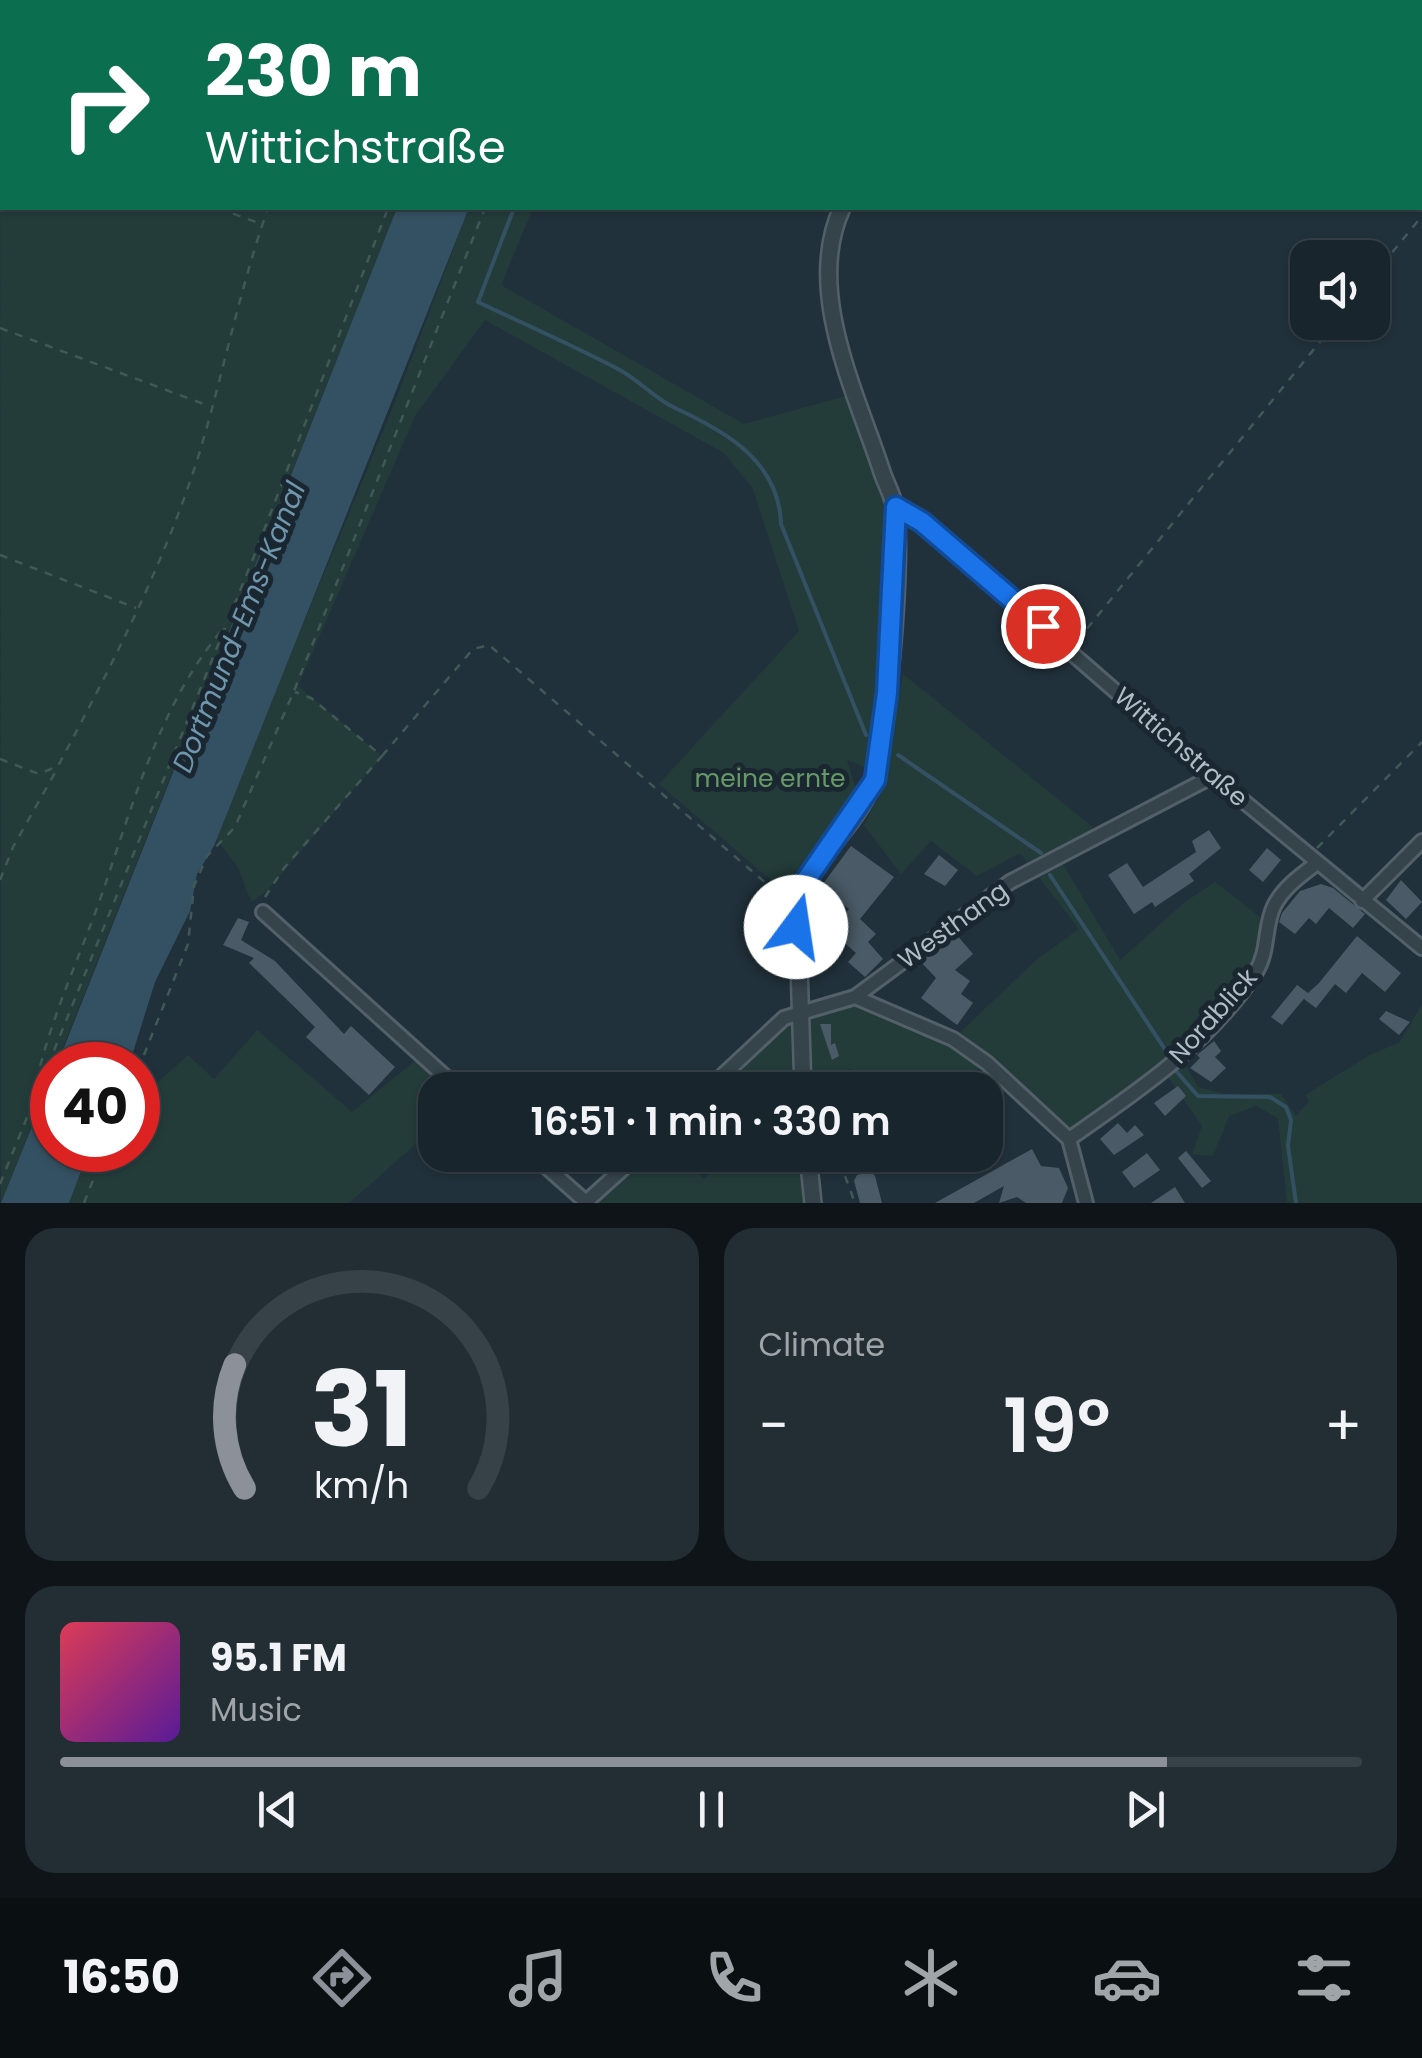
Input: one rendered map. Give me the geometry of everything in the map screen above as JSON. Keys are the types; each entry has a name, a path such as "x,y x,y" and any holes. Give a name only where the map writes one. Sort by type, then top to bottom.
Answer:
{"street":[{"path":"802,1072 797,904 806,880 875,780 887,693 896,507 852,376 828,284 827,258 841,210"},
{"name":"Wittichstraße","path":"896,507 922,522 1214,776 1422,948"},
{"name":"Westhang","path":"726,1072 784,1018 855,998 1010,882 1214,776"},
{"path":"1362,901 1422,841"},
{"name":"Nordblick","path":"1068,1139 1167,1068 1206,1030 1260,964 1274,908 1313,860"},
{"path":"263,912 440,1072"},
{"path":"855,998 952,1039 986,1064 1068,1139 1081,1199"},
{"path":"553,1172 587,1202 620,1172"},
{"path":"810,1172 813,1203"}],"path":[{"path":"224,210 262,224"},
{"path":"0,880 13,847 138,608 199,454 267,210"},
{"path":"57,1042 226,625 387,210"},
{"path":"149,1042 188,944 194,886 201,868 236,827 294,692 485,210"},
{"path":"1390,256 1422,216"},
{"path":"0,328 211,407"},
{"path":"1070,650 1321,340"},
{"path":"0,555 138,608"},
{"path":"44,1042 132,800 193,664 226,625"},
{"path":"263,912 266,892 284,868 474,649 489,645 784,898 797,904"},
{"path":"294,692 310,698 382,756"},
{"path":"1313,860 1422,742"},
{"path":"0,759 39,774 58,766"},
{"path":"0,1184 30,1108"},
{"path":"84,1203 96,1172"},
{"path":"844,1176 855,1203"}],"green space":[{"path":"0,210 396,210 65,1042 30,1042 30,1130 1,1203"},
{"name":"meine ernte","path":"468,210 532,210 501,285 744,424 853,394 892,509 889,607 873,770 847,760 858,795 787,894 659,784 799,631 753,489 724,453 485,320 415,416 298,686 382,756 266,892 251,902 239,869 215,837 395,402"},
{"path":"903,674 1100,833 1060,859 1120,960 1185,902 1215,882 1270,925 1261,964 1180,1056 1198,1087 1224,1094 1281,1094 1296,1116 1309,1101 1305,1095 1370,1055 1400,1042 1422,1004 1422,1203 1287,1203 1278,1118 1256,1106 1229,1116 1213,1156 1192,1154 1202,1126 1164,1071 1069,1139 1003,1079 1003,1072 996,1072 987,1064 974,1072 729,1072 784,1018 855,997 953,1039 1036,960 1079,929 1020,853 977,876 931,841 901,874 864,825 884,787"},
{"path":"257,1030 352,1112 421,1056 439,1072 418,1072 418,1142 349,1203 69,1203 81,1172 160,1172 160,1080 188,1055 214,1079"},
{"path":"620,1172 696,1172 704,1179 712,1172 810,1172 813,1203 587,1203"}],"water":[{"name":"Dortmund-Ems-Kanal","path":"396,210 468,210 214,846 197,874 190,911 155,982 136,1042 66,1042"},
{"path":"30,1131 30,1172 81,1172 69,1203 1,1203"}],"building":[{"path":"1209,830 1221,848 1189,874 1194,881 1155,907 1152,902 1134,914 1108,875 1127,863 1143,887 1196,852 1192,841"},
{"path":"851,846 894,877 860,919 876,934 868,942 883,959 865,977 848,962 856,953 830,930 849,909 832,897 825,905 814,896"},
{"path":"1267,848 1281,860 1263,882 1249,870"},
{"path":"939,855 958,870 945,886 924,874"},
{"path":"1401,880 1422,902 1406,919 1386,900"},
{"path":"1321,884 1333,888 1365,914 1353,928 1329,908 1316,924 1309,918 1295,934 1279,922 1300,891"},
{"path":"238,918 249,922 241,940 275,961 344,1034 351,1026 395,1067 369,1095 306,1037 315,1027 249,963 254,958 223,945"},
{"path":"809,930 822,930 823,962 810,962"},
{"path":"956,934 973,954 955,970 970,981 961,994 973,1003 957,1025 921,998 936,978 920,961"},
{"path":"1357,936 1401,973 1385,992 1362,973 1346,993 1335,984 1316,1008 1304,999 1308,994 1282,1025 1271,1017 1297,985 1308,993 1319,983"},
{"path":"1386,1011 1410,1022 1399,1035 1379,1019"},
{"path":"820,1024 831,1024 831,1045 835,1043 839,1056 832,1060"},
{"path":"1214,1041 1221,1051 1215,1057 1226,1068 1211,1082 1190,1068 1200,1058 1197,1055"},
{"path":"1178,1086 1186,1096 1165,1116 1154,1103"},
{"path":"1118,1123 1127,1133 1135,1125 1144,1135 1114,1155 1100,1139"},
{"path":"1032,1149 1041,1166 1059,1168 1068,1188 1062,1203 1026,1203 1017,1197 999,1203 1004,1186 974,1203 935,1203 991,1172 1003,1172 1003,1165"},
{"path":"1186,1151 1211,1181 1202,1188 1178,1158"},
{"path":"1147,1153 1160,1170 1134,1188 1122,1172"},
{"path":"872,1172 882,1203 860,1203 854,1181 857,1175"},
{"path":"1175,1187 1185,1203 1151,1203"}],"waterway":[{"path":"513,210 478,302 625,373 668,404 730,438 760,466 771,483 781,524 866,735"},
{"path":"898,755 1041,853"},
{"path":"1050,875 1168,1054"},
{"path":"1176,1071 1198,1096 1270,1097 1286,1107 1291,1120 1288,1146 1296,1203"}],"route":[{"path":"796,927 797,904 806,880 875,780 887,693 896,507 922,522 1043,626"}]}
